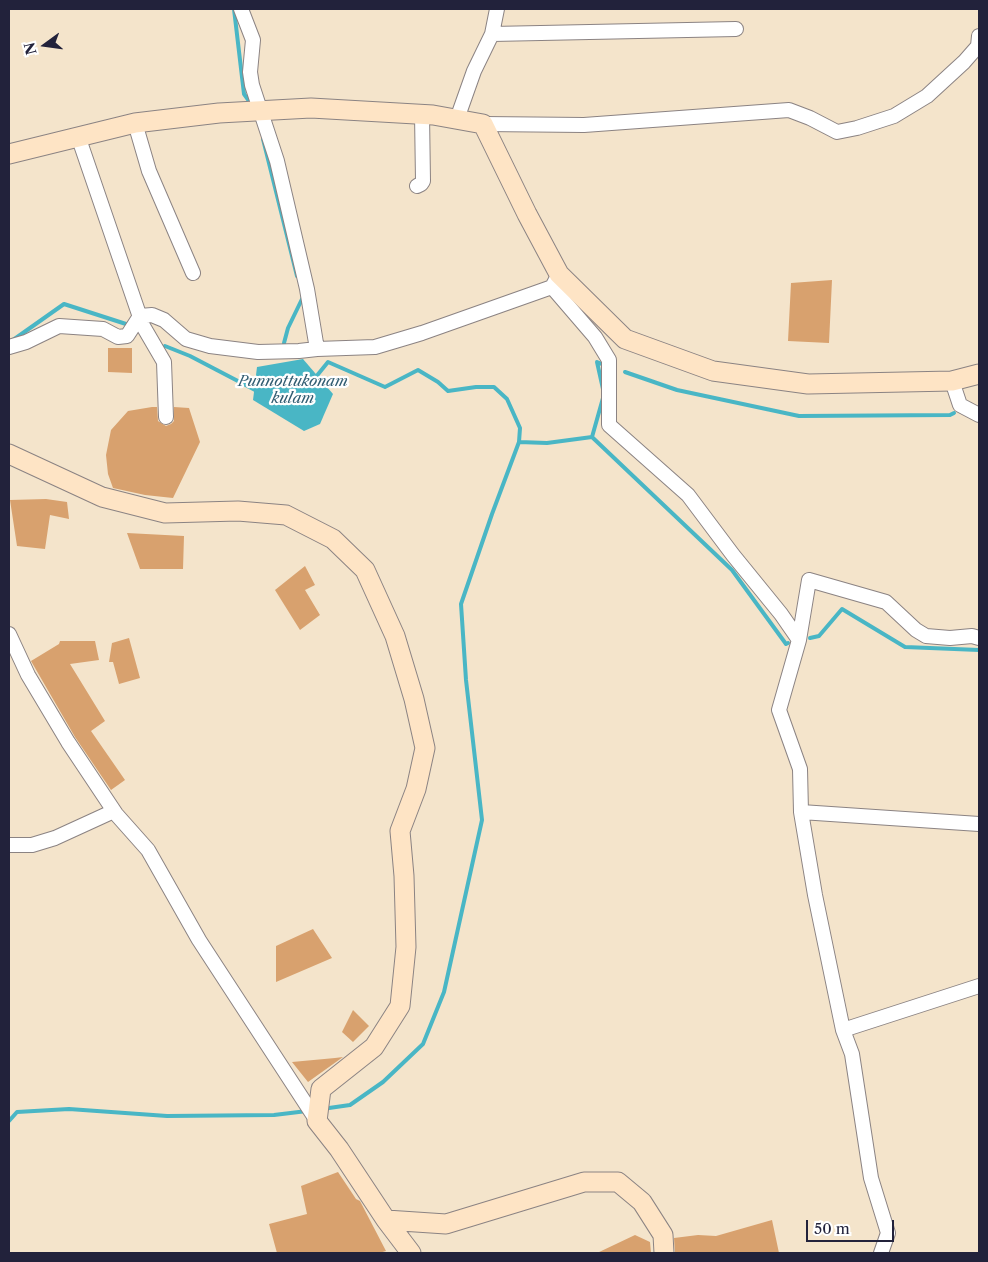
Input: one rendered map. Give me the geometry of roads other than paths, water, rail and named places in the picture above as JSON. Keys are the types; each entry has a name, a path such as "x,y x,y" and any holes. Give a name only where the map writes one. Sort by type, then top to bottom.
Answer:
{"main road":[{"path":"9,154 136,123 219,113 311,108 422,114 483,124 555,280 625,339 714,372 808,384 952,381 979,374"},
{"path":"9,454 102,497 166,513 238,510 286,515 333,539 365,570 396,636 414,699 424,748 416,789 400,832 404,876 406,947 400,1006 374,1047 321,1089 317,1122 339,1149 386,1220 411,1253"},
{"path":"386,1220 446,1224 584,1182 618,1182 642,1202 663,1234 664,1253"}],"street":[{"path":"241,9 253,40 250,72 252,85 276,161 303,270 317,349"},
{"path":"457,119 474,71 492,34 497,9"},
{"path":"492,34 736,29"},
{"path":"483,124 584,125 790,110 837,132 858,128 894,116 927,96 964,62 978,46 979,36"},
{"path":"417,186 423,180 422,114"},
{"path":"136,123 149,170 193,273"},
{"path":"78,136 143,326 164,362 166,417"},
{"path":"140,316 152,315 164,320 186,339 210,346 258,352 375,347 422,333 555,280 609,360 609,425 688,495 733,556 781,614 799,640"},
{"path":"9,347 26,342 60,326 103,329 118,337 126,336 140,316"},
{"path":"952,381 960,405 979,415"},
{"path":"881,1253 888,1234 872,1178 852,1054 843,1030 815,895 801,812 800,768 779,710 799,640 809,580 886,602 916,630 926,636 950,638 972,636 979,638"},
{"path":"9,634 28,675 68,742 114,811 148,850 200,940 317,1122"},
{"path":"9,845 32,845 55,838 114,811"},
{"path":"801,812 979,824"},
{"path":"843,1030 979,986"}],"water":[{"name":"Punnottukonam kulam","path":"303,359 333,394 320,424 304,431 253,400 257,367"}],"waterway":[{"path":"234,9 244,94 249,101"},
{"path":"263,139 297,276"},
{"path":"284,343 288,328 303,297 302,294"},
{"path":"13,340 64,304 126,324"},
{"path":"165,346 190,356 257,391"},
{"path":"315,378 328,362 385,387 418,370 438,382 448,391 476,387 494,387 507,399 520,428 519,442 547,443 592,437 732,570 786,644 788,643"},
{"path":"603,389 597,362 604,365"},
{"path":"625,372 677,390 799,416 950,415 954,413"},
{"path":"592,437 603,398"},
{"path":"329,1108 350,1105 383,1082 423,1044 444,992 482,820 466,680 461,604 519,442"},
{"path":"810,638 819,636 842,609 905,647 979,650"},
{"path":"9,1121 17,1112 69,1109 167,1116 274,1115 307,1111"}]}
